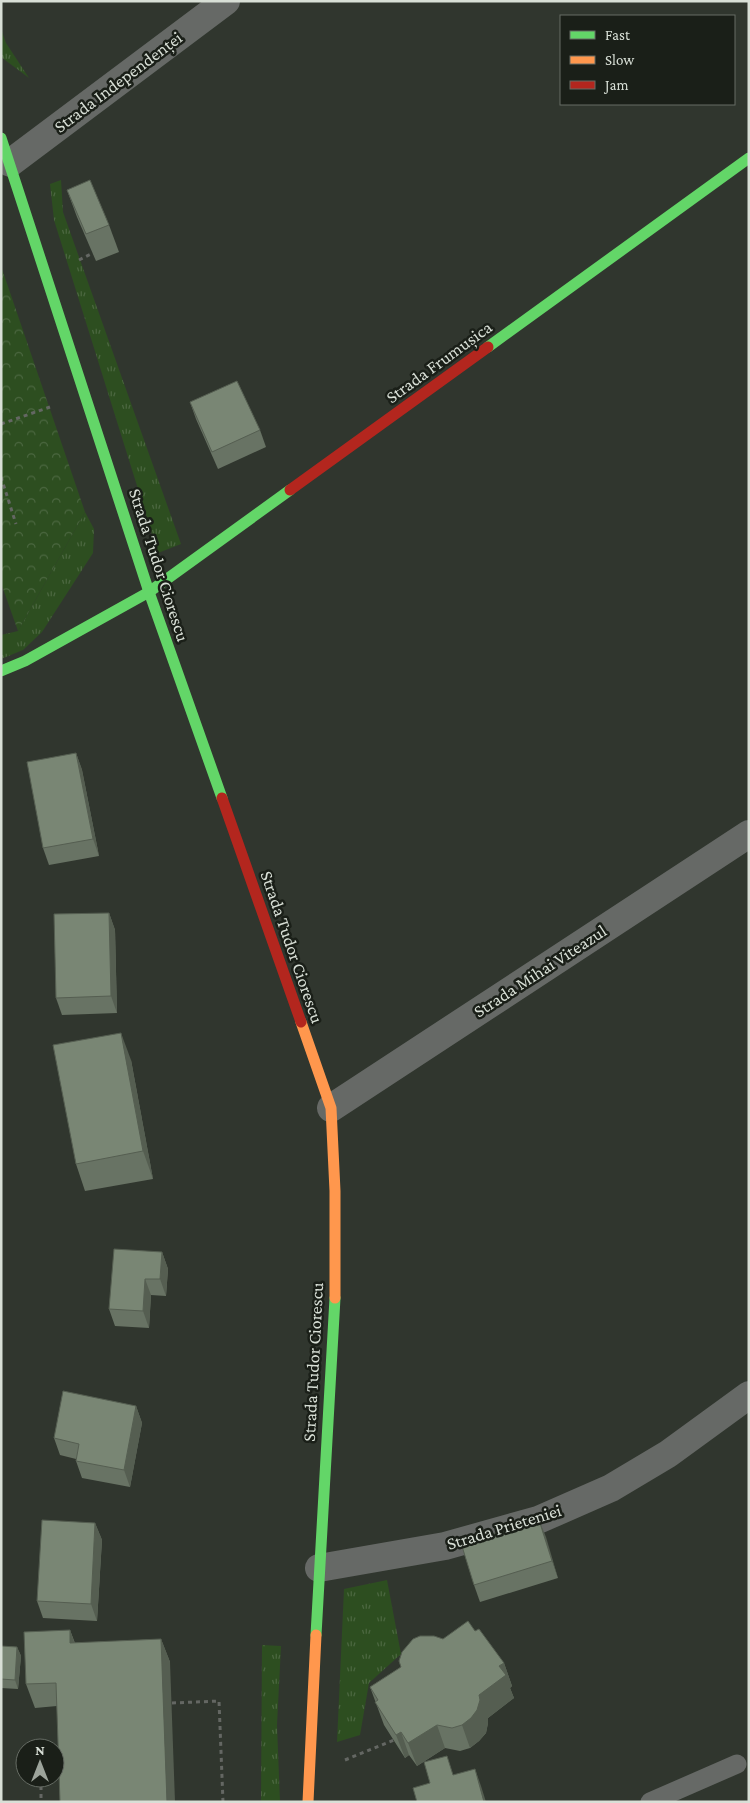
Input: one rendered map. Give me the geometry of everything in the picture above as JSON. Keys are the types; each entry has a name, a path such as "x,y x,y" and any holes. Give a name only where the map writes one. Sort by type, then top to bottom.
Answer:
{"street":[{"name":"Strada Independenței","path":"6,151 226,1"},
{"name":"Strada Tudor Ciorescu","path":"6,151 149,592 330,1108 335,1191 335,1296 308,1802"},
{"name":"Strada Frumușica","path":"1,671 26,661 149,592 749,158"},
{"name":"Strada Mihai Viteazul","path":"330,1108 749,834"},
{"name":"Strada Prieteniei","path":"319,1568 445,1546 538,1520 619,1483 668,1454 749,1396"}],"lane":[{"path":"650,1802 737,1764"}],"path":[{"path":"1,424 85,395"},
{"path":"1,478 16,524"},
{"path":"172,1703 219,1701 223,1802"},
{"path":"309,1771 337,1763 394,1740"},
{"path":"41,1788 41,1802"}],"green space":[{"path":"1,29 6,43 29,78 1,57"},
{"path":"61,180 63,212 181,544 158,553 54,220 50,184"},
{"path":"1,266 85,512 18,631 1,583"},
{"path":"85,512 94,529 93,553 42,632 23,650 1,659 1,635 18,631"},
{"path":"387,1580 401,1654 369,1683 360,1735 337,1742 344,1589"},
{"path":"262,1645 281,1646 277,1725 280,1802 261,1802"}],"building":[{"path":"90,180 109,225 86,234 67,190"},
{"path":"237,381 260,430 212,452 190,402"},
{"path":"76,753 93,839 43,848 27,762"},
{"path":"109,913 111,996 56,998 54,914"},
{"path":"121,1033 143,1151 76,1164 53,1045"},
{"path":"114,1249 162,1252 160,1279 145,1279 143,1311 109,1309"},
{"path":"63,1391 136,1406 124,1470 76,1461 79,1444 54,1438"},
{"path":"42,1520 95,1523 91,1604 37,1601"},
{"path":"539,1520 552,1561 474,1585 461,1543"},
{"path":"468,1621 475,1631 479,1629 504,1663 499,1666 506,1675 479,1695 480,1700 477,1710 462,1725 452,1728 437,1725 408,1743 401,1732 396,1735 375,1702 378,1700 370,1687 401,1667 399,1661 402,1652 413,1639 420,1636 434,1636 443,1639"},
{"path":"70,1630 70,1643 161,1639 167,1802 60,1802 60,1788 65,1788 65,1738 58,1738 56,1683 26,1684 24,1632"},
{"path":"1,1646 17,1647 15,1680 1,1679"},
{"path":"447,1756 453,1775 475,1769 484,1802 417,1802 413,1788 430,1783 424,1762"}],"traffic: fast":[{"path":"1,138 149,592 222,798"},
{"path":"488,347 749,158"},
{"path":"1,671 25,661 149,592 290,490"},
{"path":"316,1635 335,1298"}],"traffic: slow":[{"path":"301,1022 331,1108 335,1191 335,1298"},
{"path":"308,1802 316,1635"}],"traffic: jam":[{"path":"290,490 488,347"},
{"path":"222,798 301,1022"}]}
